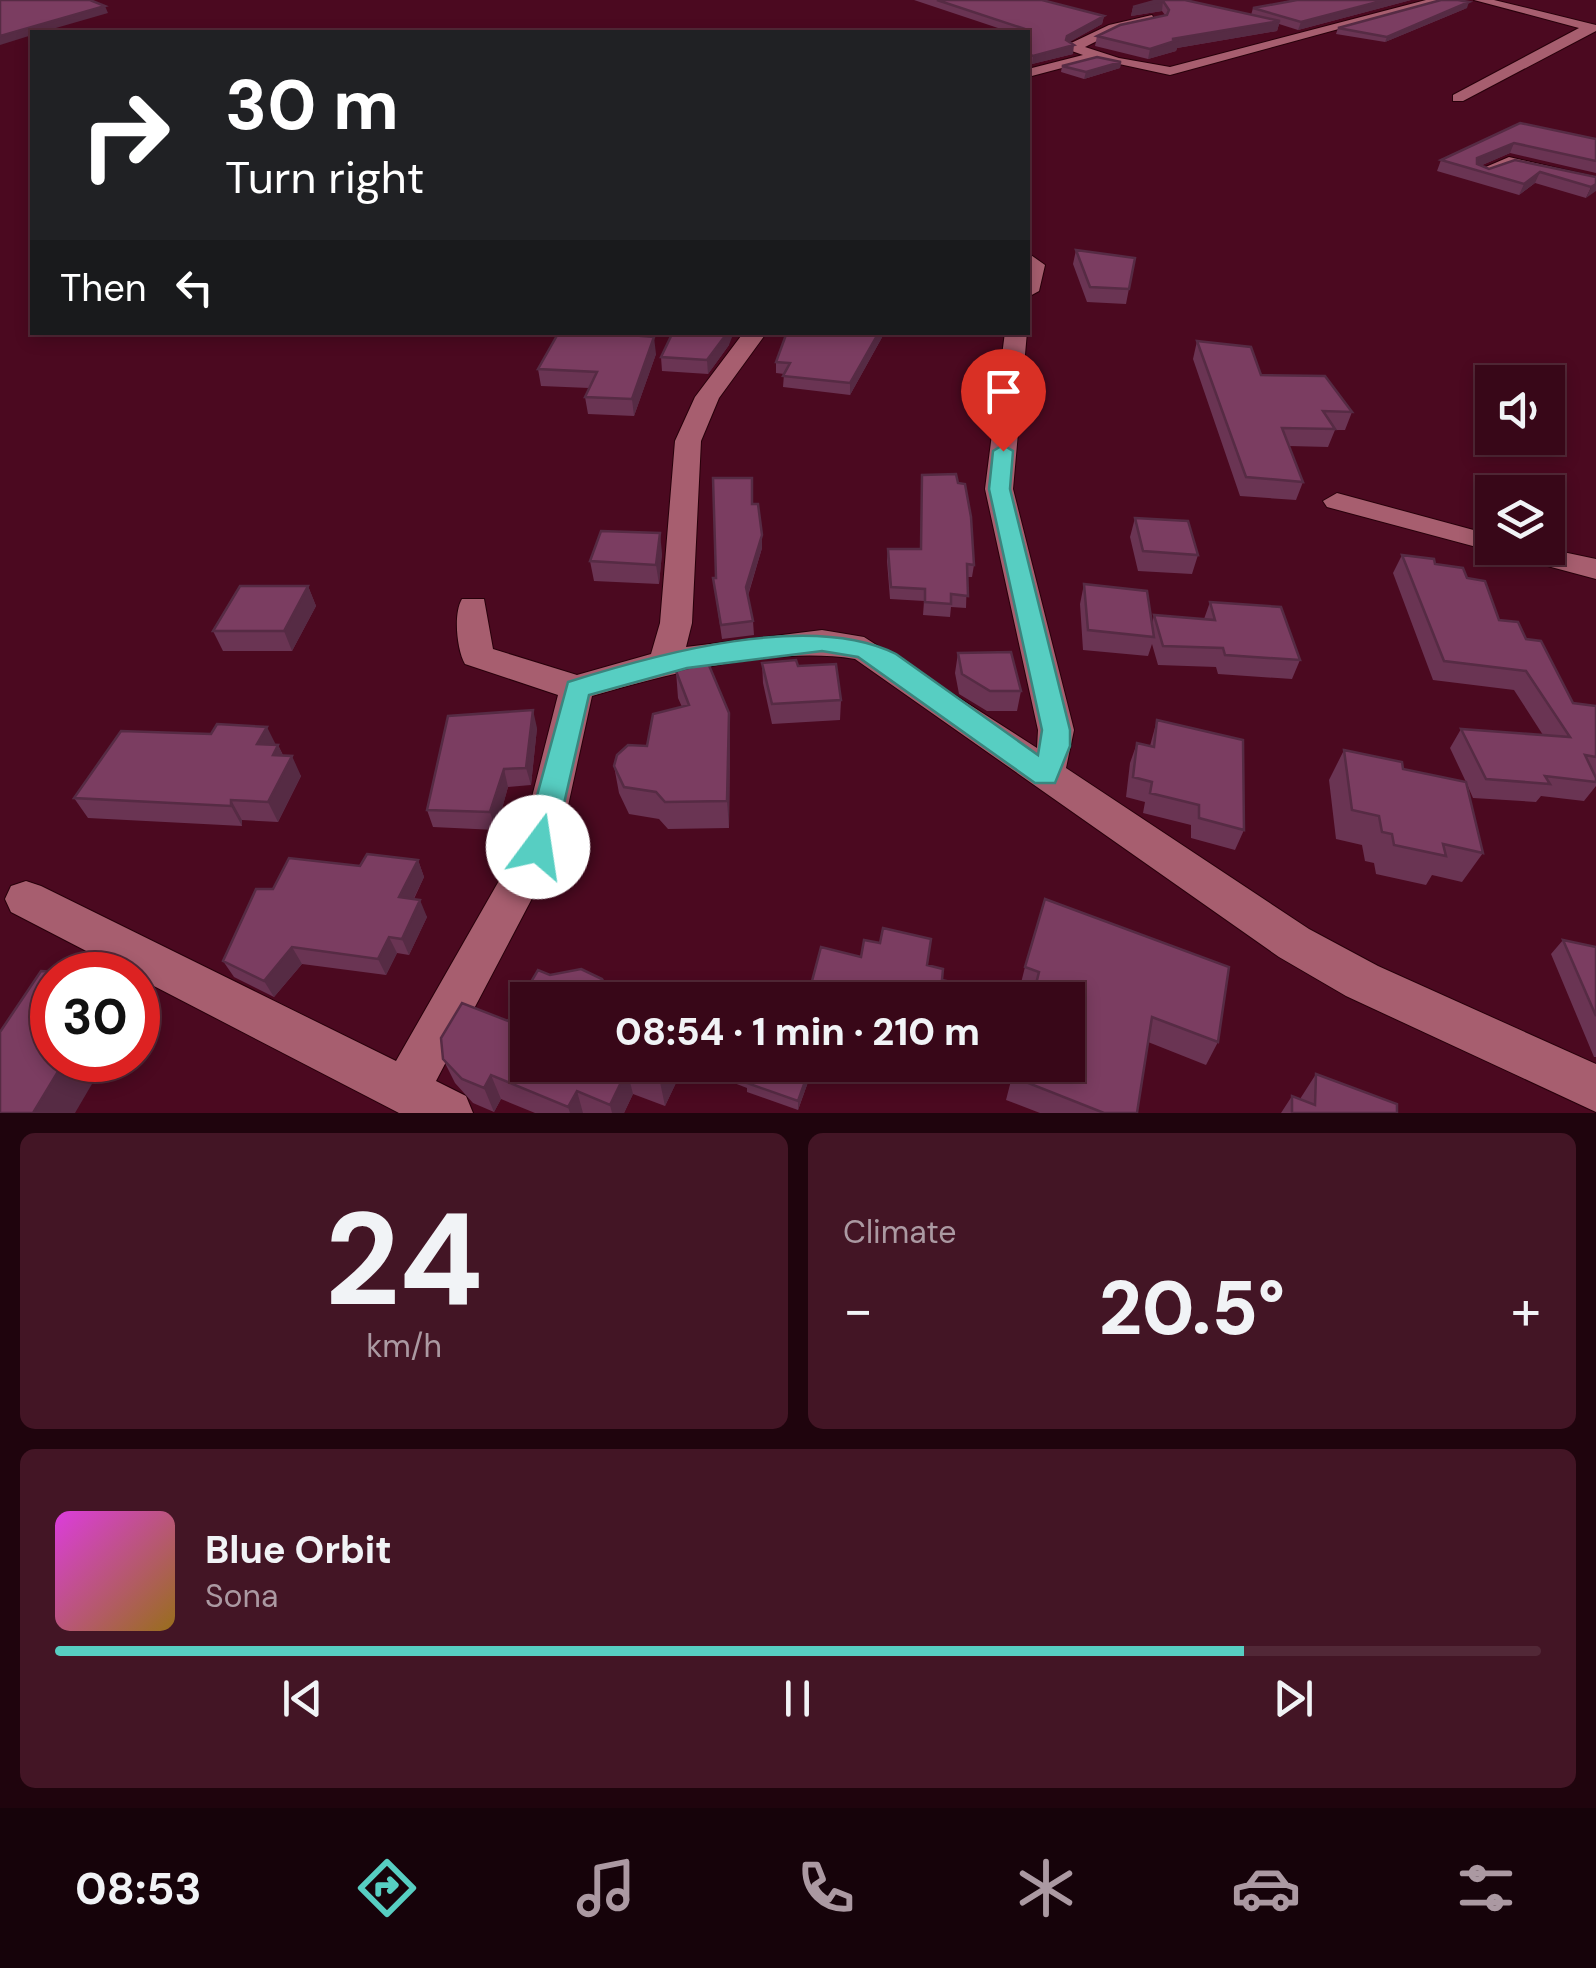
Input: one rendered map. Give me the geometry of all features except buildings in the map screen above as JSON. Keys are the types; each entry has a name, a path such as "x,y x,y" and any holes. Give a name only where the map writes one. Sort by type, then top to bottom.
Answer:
{"street":[{"path":"1160,18 1113,28 1074,47 1093,56 1170,71 1438,0"},
{"path":"1480,0 1592,28"},
{"path":"1458,98 1592,28"},
{"path":"1030,72 1093,56"},
{"path":"1483,172 1509,162 1596,182"},
{"path":"1030,261 1035,265 1030,284"},
{"path":"665,662 676,623 688,441 707,398 754,335"},
{"path":"1016,335 999,489 1056,730 1056,746 1045,775"},
{"path":"1338,501 1475,539"},
{"path":"1565,562 1596,569"},
{"path":"473,607 477,656 577,688 665,662 822,642 864,649 887,660 1045,775 1345,972 1596,1088"},
{"path":"405,1091 538,847 577,688"},
{"path":"26,899 449,1113"}],"route":[{"path":"538,847 577,688 687,658 822,642 864,649 887,660 1045,775 1056,746 1056,730 999,489 1003,451"}]}
